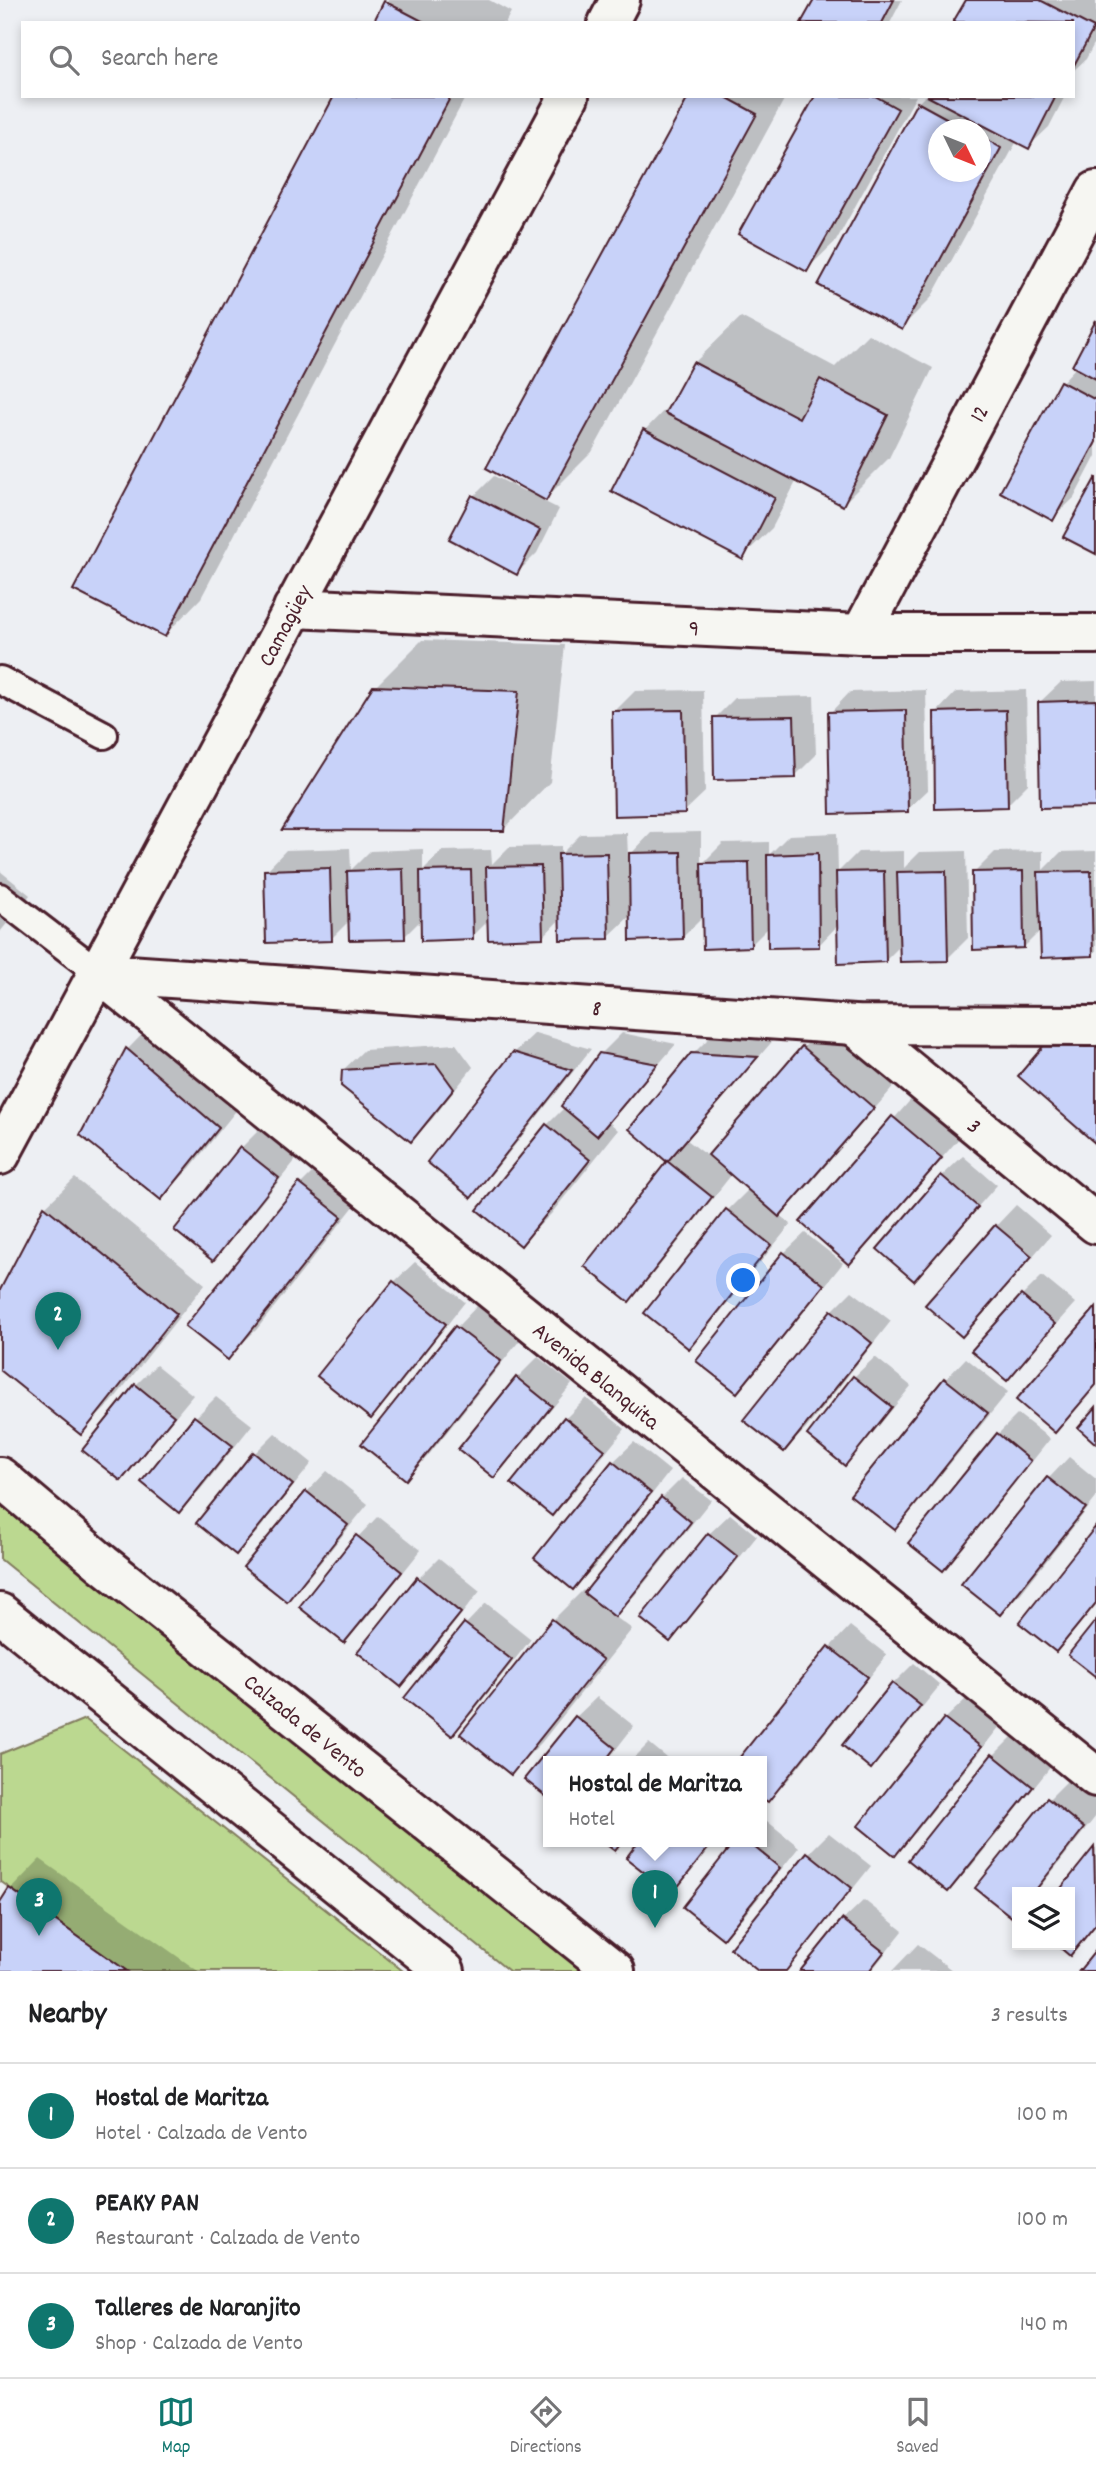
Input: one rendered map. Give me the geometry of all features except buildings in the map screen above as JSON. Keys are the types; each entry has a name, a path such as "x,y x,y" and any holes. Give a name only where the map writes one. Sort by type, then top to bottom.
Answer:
{"street":[{"path":"609,21 620,0"},
{"name":"Camagüey","path":"0,1155 568,98"},
{"name":"12","path":"861,634 1096,191"},
{"name":"9","path":"293,608 861,634 1096,634"},
{"name":"8","path":"99,973 854,1025 1096,1026"},
{"name":"Avenida Blanquita","path":"99,973 1096,1777"},
{"name":"3","path":"854,1025 1096,1224"},
{"name":"Calzada de Vento","path":"0,1477 114,1573 615,1971"},
{"path":"0,1613 445,1971"}],"lane":[{"path":"0,680 104,735"},
{"path":"0,897 99,973"}],"green space":[{"path":"0,1505 591,1971 509,1971 0,1559"},
{"path":"85,1719 403,1971 127,1971 0,1881 0,1754"}],"place":[{"name":"PEAKY PAN","path":"58,1350"},
{"name":"Hostal de Maritza","path":"655,1928"},
{"name":"Talleres de Naranjito","path":"39,1936"}]}
